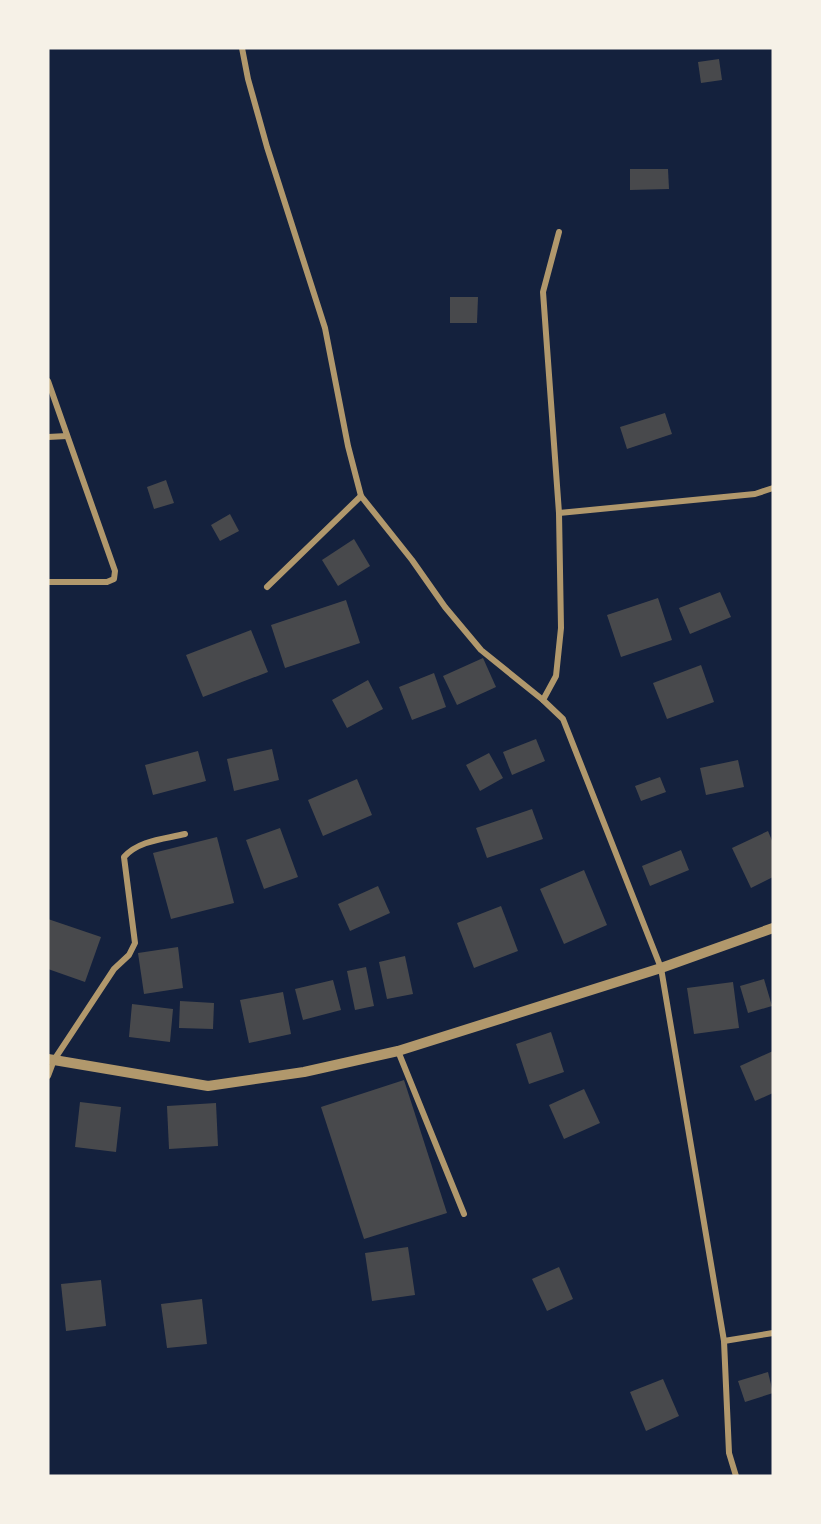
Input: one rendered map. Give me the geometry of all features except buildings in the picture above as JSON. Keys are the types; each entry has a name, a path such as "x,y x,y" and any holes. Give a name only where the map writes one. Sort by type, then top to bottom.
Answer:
{"street":[{"path":"242,48 267,147 325,328 348,446 361,496 412,560 445,607 481,650 563,719 661,968 724,1341 729,1454 736,1476"},
{"path":"543,700 556,676 560,638 559,513 543,292 559,232"},
{"path":"48,381 115,571 114,579 107,582 48,582"},
{"path":"48,437 68,436"},
{"path":"559,513 755,494 773,488"},
{"path":"267,587 361,496"},
{"path":"48,1076 51,1059 114,969 129,955 135,943 124,857 140,845 186,834"},
{"path":"51,1059 208,1086 304,1072 398,1051 661,968 773,927"},
{"path":"398,1051 464,1214"},
{"path":"724,1341 773,1333"}]}
